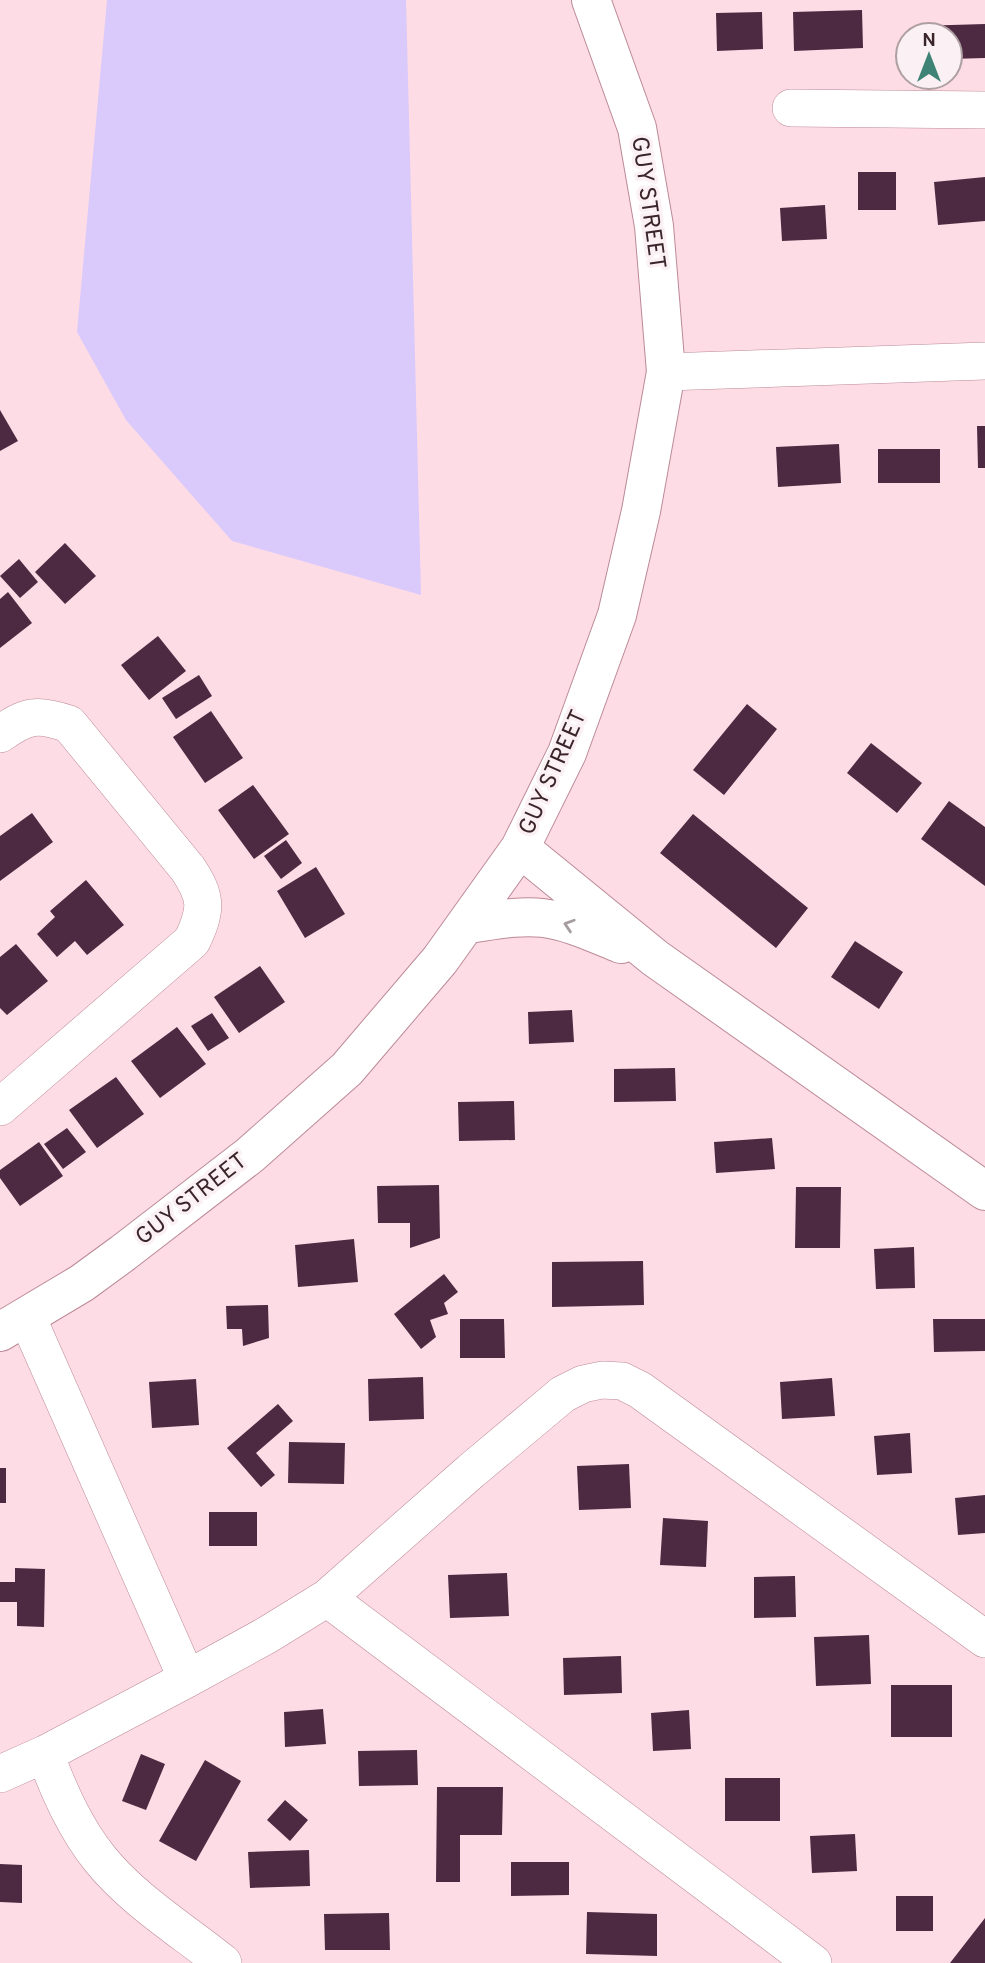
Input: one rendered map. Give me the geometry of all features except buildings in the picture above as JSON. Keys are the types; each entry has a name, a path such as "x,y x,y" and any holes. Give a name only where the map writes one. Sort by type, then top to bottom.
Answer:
{"street":[{"name":"GUY STREET","path":"13,1325 82,1283 123,1253 250,1155 347,1069 403,1005 467,923 520,848 567,753 617,615 641,511 666,372 654,226 637,128 591,0"},
{"path":"791,108 985,110"},
{"path":"666,372 985,361"},
{"path":"0,734 29,717 51,717 69,724 188,869 202,891 202,920 192,941 0,1107"},
{"path":"520,848 655,958 985,1191"},
{"path":"467,923 543,918 565,923 655,958"},
{"path":"13,1325 187,1679"},
{"path":"0,1774 45,1754 187,1679 327,1598 563,1394 592,1382 622,1381 640,1390 985,1639"},
{"path":"327,1598 813,1963"},
{"path":"45,1754 79,1829 100,1859 124,1885 223,1963"}],"shaded area":[{"path":"107,0 406,0 421,595 232,541 126,420 77,332"}]}
